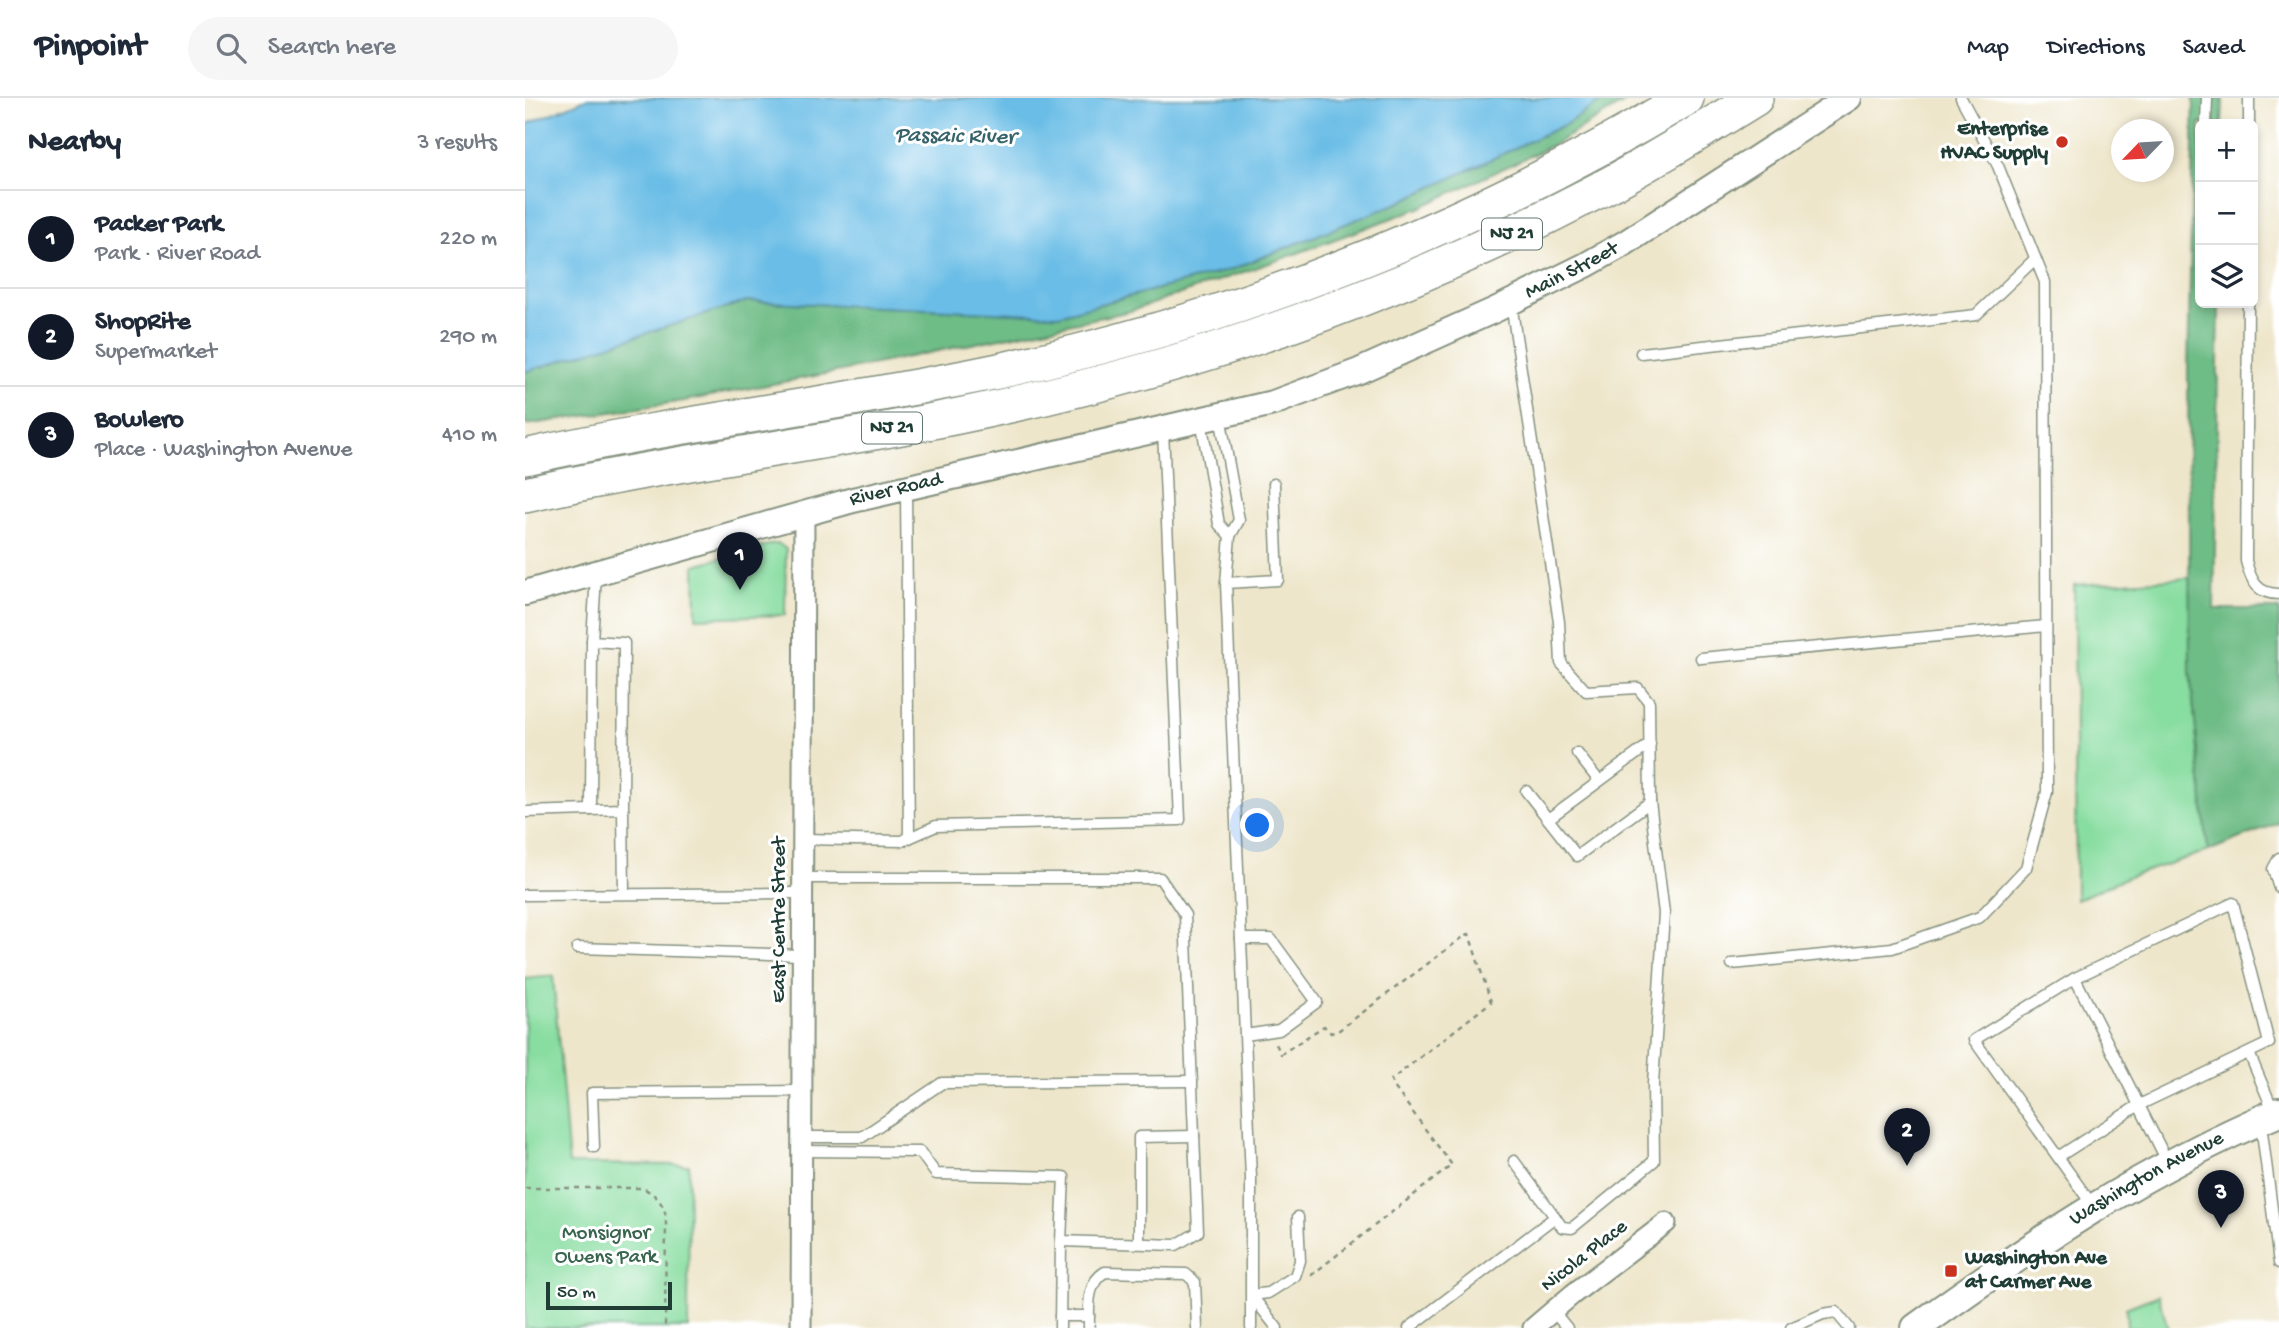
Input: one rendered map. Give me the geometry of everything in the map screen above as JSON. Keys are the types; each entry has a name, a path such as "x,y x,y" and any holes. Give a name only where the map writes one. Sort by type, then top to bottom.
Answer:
{"highway":[{"name":"NJ 21","path":"525,457 1004,369 1123,340 1243,304 1359,262 1472,213 1583,157 1686,98"},
{"name":"NJ 21","path":"525,495 1012,405 1133,375 1254,339 1349,305 1441,267 1543,219 1656,158 1755,98"},
{"path":"525,436 635,418 681,427"},
{"path":"525,516 889,429"}],"main road":[{"name":"Washington Avenue","path":"1916,1328 1941,1319 2093,1207 2169,1163 2271,1115"}],"street":[{"name":"Main Street","path":"1273,403 1359,371 1511,302 1625,243 1849,98"},
{"name":"River Road","path":"525,593 804,513 1273,403"},
{"name":"East Centre Street","path":"801,1328 804,513"},
{"name":"Nicola Place","path":"1533,1328 1666,1223"}],"lane":[{"path":"1732,964 1892,948 1980,917 2026,868 2047,792 2045,282 1998,166 1961,98"},
{"path":"2206,119 2207,98"},
{"path":"2249,98 2249,119"},
{"path":"1640,353 1976,316 2035,259"},
{"path":"1511,302 1559,622 1561,663 1586,691 1638,688 1649,702 1650,802 1664,913 1653,1084 1654,1161 1572,1228 1562,1227 1514,1161"},
{"path":"2248,308 2246,561 2257,588 2270,594 2279,594"},
{"path":"1211,418 1219,524 1230,536"},
{"path":"1211,418 1239,520 1230,536 1226,583 1251,1178 1251,1328"},
{"path":"803,839 902,841 936,826 1180,820 1163,430"},
{"path":"1226,583 1277,580 1274,484"},
{"path":"906,488 909,838"},
{"path":"591,810 596,573"},
{"path":"1701,658 2046,626"},
{"path":"593,642 624,643 624,893"},
{"path":"1548,819 1650,744"},
{"path":"1577,753 1599,781"},
{"path":"1526,791 1577,856 1650,802"},
{"path":"525,813 623,809"},
{"path":"2279,858 2273,869 2279,888"},
{"path":"525,895 1160,878 1185,915 1198,1232 1176,1245 1061,1241"},
{"path":"2058,1157 2139,1105 2269,1043 2233,902 2075,978 1974,1040 2093,1207"},
{"path":"1241,939 1271,939 1317,1002 1279,1030 1245,1035"},
{"path":"577,948 803,955"},
{"path":"2075,978 2169,1163"},
{"path":"2249,1053 2271,1115 2267,1156 2279,1264"},
{"path":"802,1144 862,1137 942,1083 1192,1081"},
{"path":"594,1147 592,1093 802,1091"},
{"path":"1139,1243 1139,1137 1194,1136"},
{"path":"802,1144 920,1152 936,1174 1064,1177 1060,1328"},
{"path":"1252,1295 1268,1293 1295,1276 1300,1261 1298,1217"},
{"path":"1409,1328 1555,1217"},
{"path":"1089,1328 1090,1292 1096,1277 1105,1272 1186,1274 1195,1282 1197,1328"},
{"path":"1252,1295 1277,1328"},
{"path":"1553,1311 1567,1328"},
{"path":"1791,1328 1823,1314 1836,1312 1849,1328"},
{"path":"1061,1316 1089,1316"}],"path":[{"path":"1271,1031 1282,1054 1324,1026 1333,1034 1469,934 1492,1000 1391,1080 1453,1165 1307,1278"},
{"path":"525,1188 643,1188 655,1194 664,1207 666,1216 666,1328"}],"green space":[{"path":"1606,98 1632,98 1553,145 1419,208 1131,311 684,401 525,425 525,372 747,301 1058,315 1230,270 1398,203 1566,124"},
{"path":"2194,98 2223,98 2222,119 2195,119 2195,308 2219,308 2214,609 2279,609 2279,823 2208,851 2190,671 2188,371"},
{"path":"779,544 786,549 785,615 696,618 695,565"},
{"path":"2190,578 2190,671 2208,851 2125,878 2076,900 2074,585"},
{"name":"Monsignor Owens Park","path":"553,976 569,1164 689,1165 688,1328 525,1328 525,979"},
{"path":"2158,1295 2168,1328 2127,1328 2126,1308"}],"water":[{"name":"Passaic River","path":"588,98 1606,98 1566,124 1398,203 1230,270 1058,315 747,301 525,372 525,125"}],"place":[{"name":"Enterprise HVAC Supply","path":"2062,142"},
{"name":"Packer Park","path":"740,590"},
{"name":"ShopRite","path":"1907,1166"},
{"name":"Bowlero","path":"2221,1228"},
{"name":"Washington Ave at Carmer Ave","path":"1951,1271"}]}
